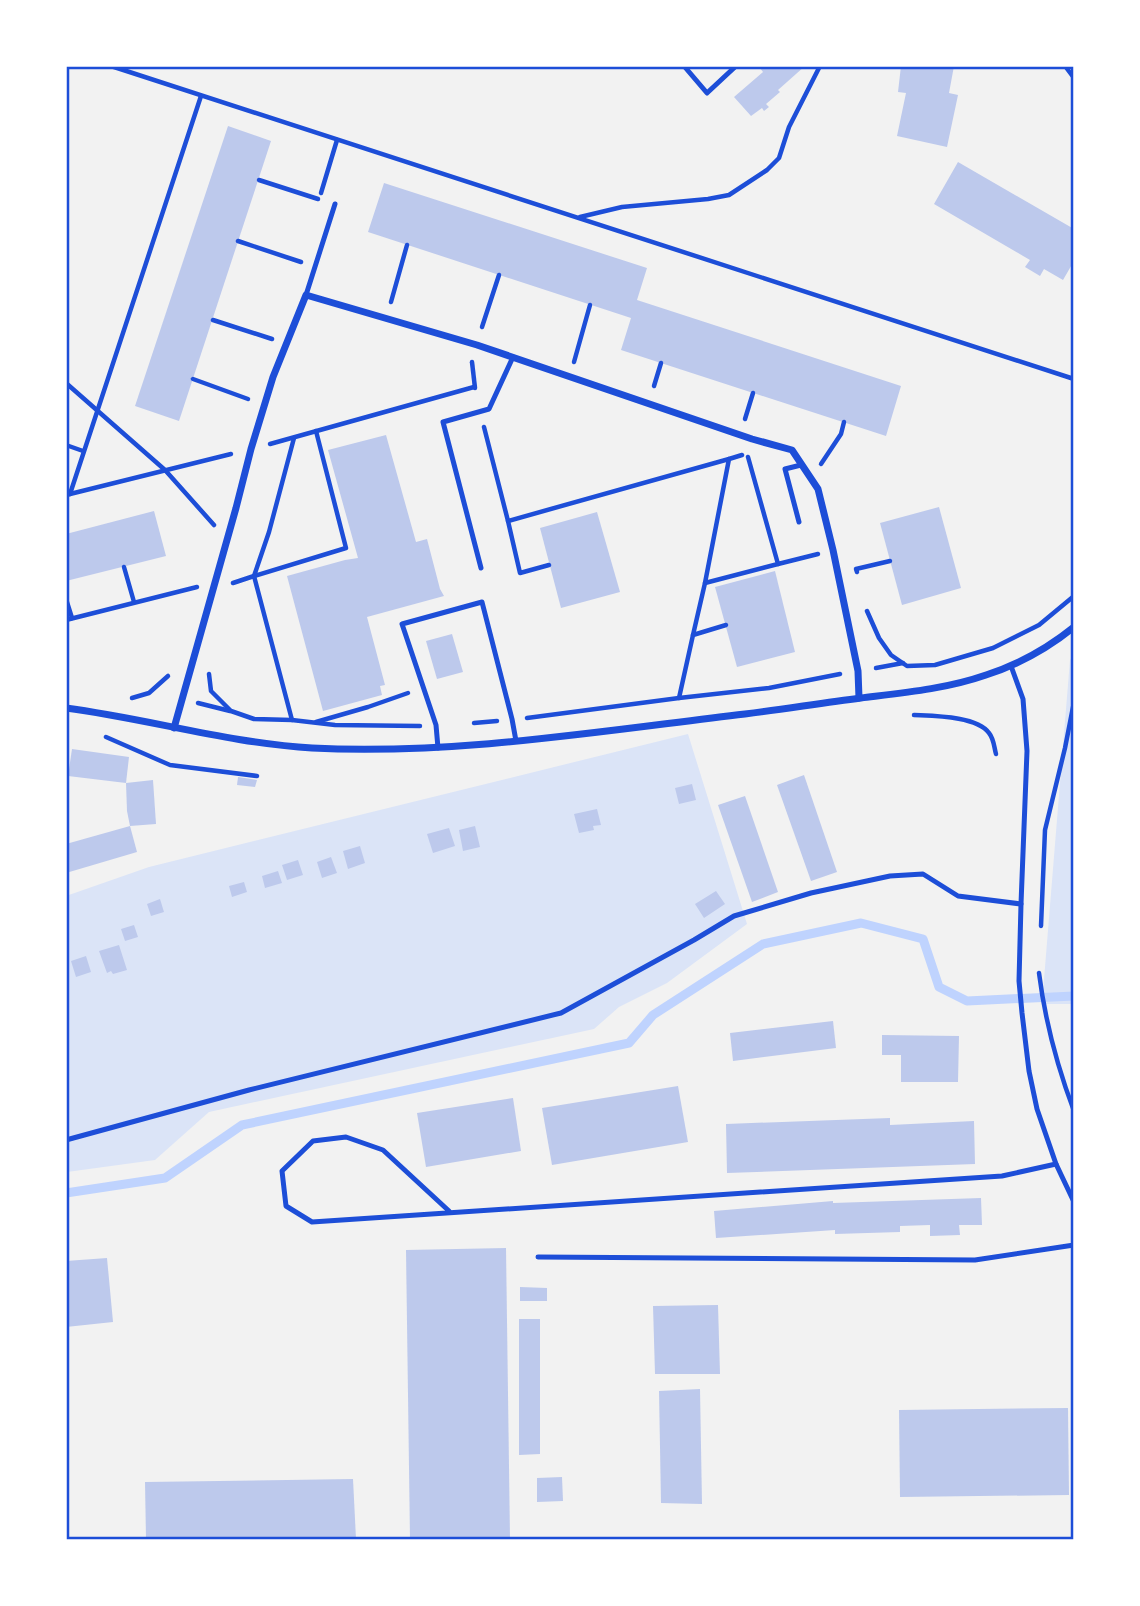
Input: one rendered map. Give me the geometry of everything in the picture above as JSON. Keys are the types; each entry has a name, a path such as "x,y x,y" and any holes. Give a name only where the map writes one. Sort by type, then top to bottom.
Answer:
{"street":[{"path":"174,728 264,404 306,295 477,345 740,435 792,450 818,489 858,671 859,698"},
{"path":"66,708 280,746 340,749 438,748 516,741 911,692 954,684 1011,666 1073,627"}],"lane":[{"path":"684,66 707,93 736,66"},
{"path":"306,295 335,204"},
{"path":"481,568 443,422 489,409 513,357"},
{"path":"799,522 785,469 802,464"},
{"path":"438,748 436,725 402,624 482,602 516,741"},
{"path":"1011,666 1023,699 1027,751 1019,981 1028,1071 1037,1109 1056,1164 1073,1202"},
{"path":"66,1140 249,1090 561,1013 734,916 811,893 890,876 923,874 958,897 1021,904"},
{"path":"449,1211 383,1150 346,1137 313,1141 282,1171 286,1206 312,1222 1002,1176 1056,1164"},
{"path":"538,1257 975,1260 1073,1245"}],"path":[{"path":"111,66 1073,379"},
{"path":"578,218 622,207 729,195 767,170 779,158 789,127 820,66"},
{"path":"1065,66 1073,78"},
{"path":"68,495 201,96"},
{"path":"259,180 335,204"},
{"path":"238,241 302,262"},
{"path":"386,318 407,245"},
{"path":"499,275 477,345 471,355 474,387 520,573 549,565"},
{"path":"570,377 590,305"},
{"path":"213,320 286,344"},
{"path":"193,379 264,404"},
{"path":"66,383 165,470 227,540"},
{"path":"68,495 251,449 474,387"},
{"path":"740,435 753,393"},
{"path":"811,479 841,434 844,422"},
{"path":"66,599 69,619 196,587 236,582 346,548 316,431"},
{"path":"292,720 254,576 269,532 294,437"},
{"path":"66,445 83,451"},
{"path":"508,521 720,463 747,453 778,564"},
{"path":"679,698 729,459"},
{"path":"705,583 833,550"},
{"path":"859,581 856,569 890,561"},
{"path":"124,567 134,602"},
{"path":"193,600 196,587"},
{"path":"865,604 879,638 891,655 907,666 935,665 993,648 1039,625 1073,596"},
{"path":"693,635 726,625"},
{"path":"127,698 149,693 171,670"},
{"path":"312,723 423,687"},
{"path":"1041,927 1045,830 1073,702"},
{"path":"914,715 943,716 978,724 992,737 996,754"},
{"path":"107,737 170,765 257,776"},
{"path":"1040,962 1039,974 1046,1020 1073,1111"}],"shaded area":[{"path":"1073,656 1073,1004 1042,1004 1070,660"},
{"path":"688,734 747,924 667,983 619,1007 594,1029 209,1112 155,1160 67,1172 66,896 149,867"}],"building":[{"path":"761,66 805,66 778,90 780,92 766,104 769,107 764,111 762,108 751,116 734,97 763,72"},
{"path":"901,66 954,66 949,93 958,95 947,147 897,136 906,93 898,92"},
{"path":"228,126 271,141 179,421 135,406"},
{"path":"958,162 1074,229 1074,261 1063,280 1044,269 1040,276 1025,267 1030,260 934,204"},
{"path":"384,183 647,268 637,300 901,386 886,436 621,350 631,318 368,232"},
{"path":"386,435 416,542 427,539 444,596 367,617 385,685 380,686 382,695 323,711 287,576 358,558 328,450"},
{"path":"939,507 961,588 902,605 880,523"},
{"path":"154,511 166,556 66,581 66,534"},
{"path":"597,512 620,592 561,608 540,528"},
{"path":"775,571 795,652 737,667 715,587"},
{"path":"452,634 463,672 437,679 426,641"},
{"path":"72,749 129,757 126,783 68,776"},
{"path":"804,775 837,872 811,881 777,785"},
{"path":"238,777 257,780 255,787 237,785"},
{"path":"153,780 156,824 130,826 126,783"},
{"path":"692,784 696,800 679,804 675,788"},
{"path":"745,796 778,892 752,902 718,805"},
{"path":"597,809 601,825 593,826 594,830 579,833 574,814"},
{"path":"130,826 137,852 66,873 66,844"},
{"path":"475,826 480,847 463,851 459,830"},
{"path":"449,828 455,846 433,853 427,834"},
{"path":"360,846 365,863 348,869 343,851"},
{"path":"331,857 337,873 322,878 317,862"},
{"path":"298,860 303,875 287,880 282,865"},
{"path":"278,871 282,883 265,888 262,876"},
{"path":"244,882 247,892 232,897 229,886"},
{"path":"716,891 725,904 704,918 695,904"},
{"path":"160,899 164,912 151,916 147,904"},
{"path":"134,925 138,937 125,941 121,929"},
{"path":"119,945 127,970 107,973 99,951"},
{"path":"86,956 91,972 76,977 71,961"},
{"path":"833,1021 836,1048 733,1061 730,1033"},
{"path":"882,1035 959,1036 958,1082 901,1082 901,1055 882,1055"},
{"path":"678,1086 688,1142 552,1165 542,1108"},
{"path":"513,1098 521,1151 426,1167 417,1113"},
{"path":"890,1118 890,1125 974,1121 975,1164 727,1173 726,1124"},
{"path":"981,1198 982,1225 959,1225 960,1235 930,1236 930,1225 900,1226 900,1232 835,1234 835,1230 716,1238 714,1211 833,1201"},
{"path":"506,1248 510,1539 410,1539 406,1250"},
{"path":"107,1258 113,1322 66,1327 66,1261"},
{"path":"520,1287 547,1288 547,1301 520,1301"},
{"path":"718,1305 720,1374 655,1374 653,1306"},
{"path":"519,1319 540,1319 540,1454 519,1455"},
{"path":"700,1389 702,1504 661,1503 659,1391"},
{"path":"1068,1408 1069,1495 900,1497 899,1410"},
{"path":"562,1477 563,1501 537,1502 537,1478"},
{"path":"353,1479 356,1539 146,1539 145,1482"}],"waterway":[{"path":"66,1193 165,1178 242,1125 629,1043 653,1015 763,944 861,923 923,939 939,987 967,1001 1074,996"}]}
